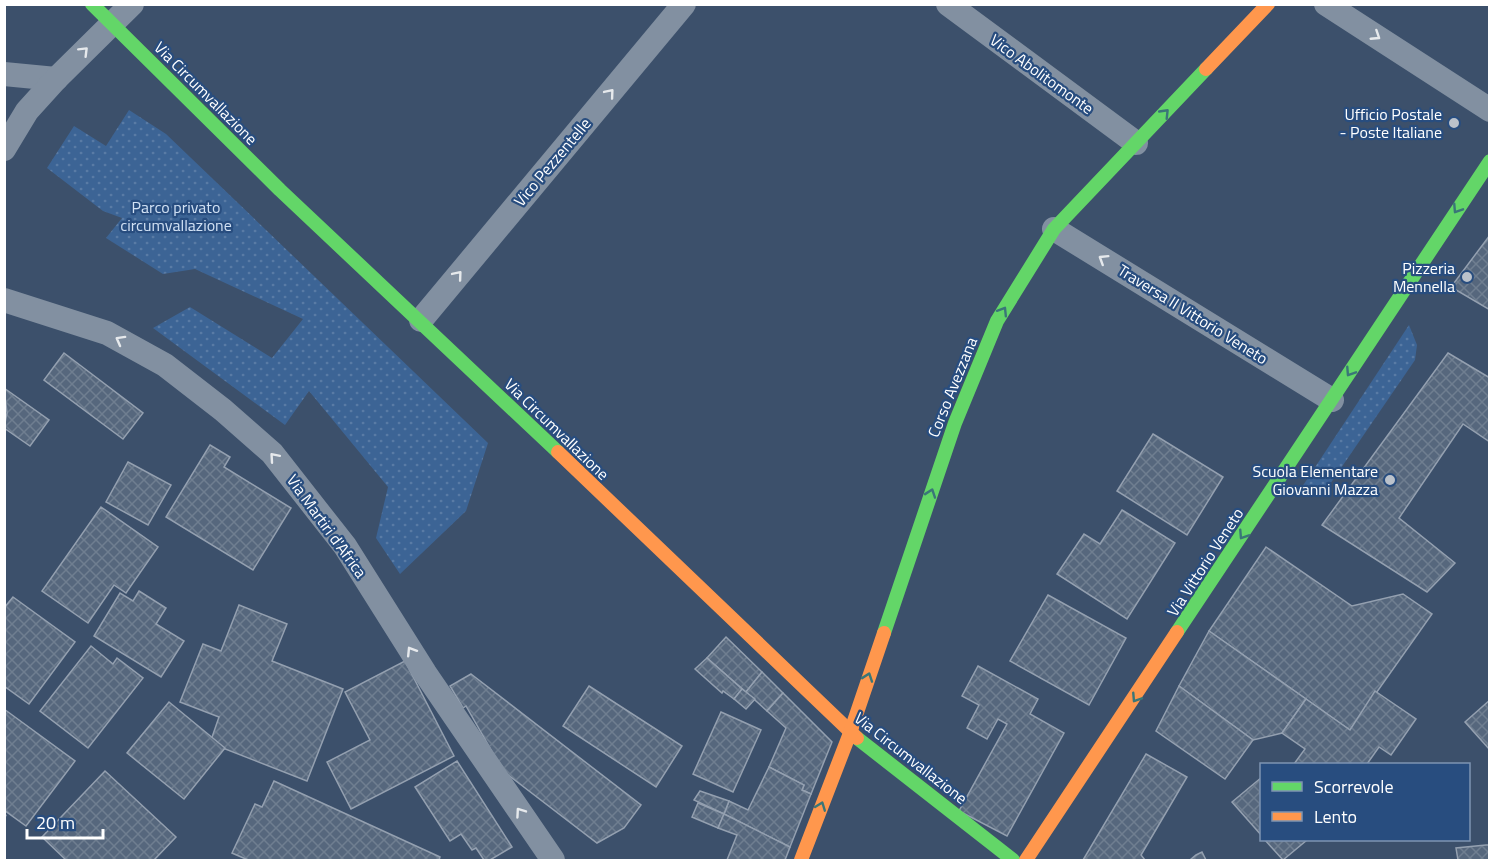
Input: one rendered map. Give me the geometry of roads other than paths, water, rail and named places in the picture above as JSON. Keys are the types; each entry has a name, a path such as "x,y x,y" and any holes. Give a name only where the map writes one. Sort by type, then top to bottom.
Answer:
{"main road":[{"name":"Via Circumvallazione","path":"92,4 280,190 421,320 850,733 1013,861"},
{"name":"Corso Avezzana","path":"801,861 850,733 955,423 997,321 1054,229 1268,4"},
{"name":"Via Vittorio Veneto","path":"1026,861 1490,160"}],"street":[{"path":"4,149 27,111 132,4"},
{"name":"Vico Pezzentelle","path":"421,320 684,4"},
{"name":"Vico Abolitomonte","path":"948,4 1136,143"},
{"path":"1326,4 1490,110"},
{"path":"4,74 56,79"},
{"name":"Traversa II Vittorio Veneto","path":"1054,229 1332,400"},
{"name":"Via Martiri d'Africa","path":"4,300 107,333 165,365 223,410 272,453 345,546 425,673 553,861"}],"place":[{"name":"Ufficio Postale - Poste Italiane","path":"1454,123"},
{"name":"Pizzeria Mennella","path":"1467,277"},
{"name":"Scuola Elementare Giovanni Mazza","path":"1390,480"}],"park label":[{"name":"Parco privato circumvallazione","path":"176,216"}]}
